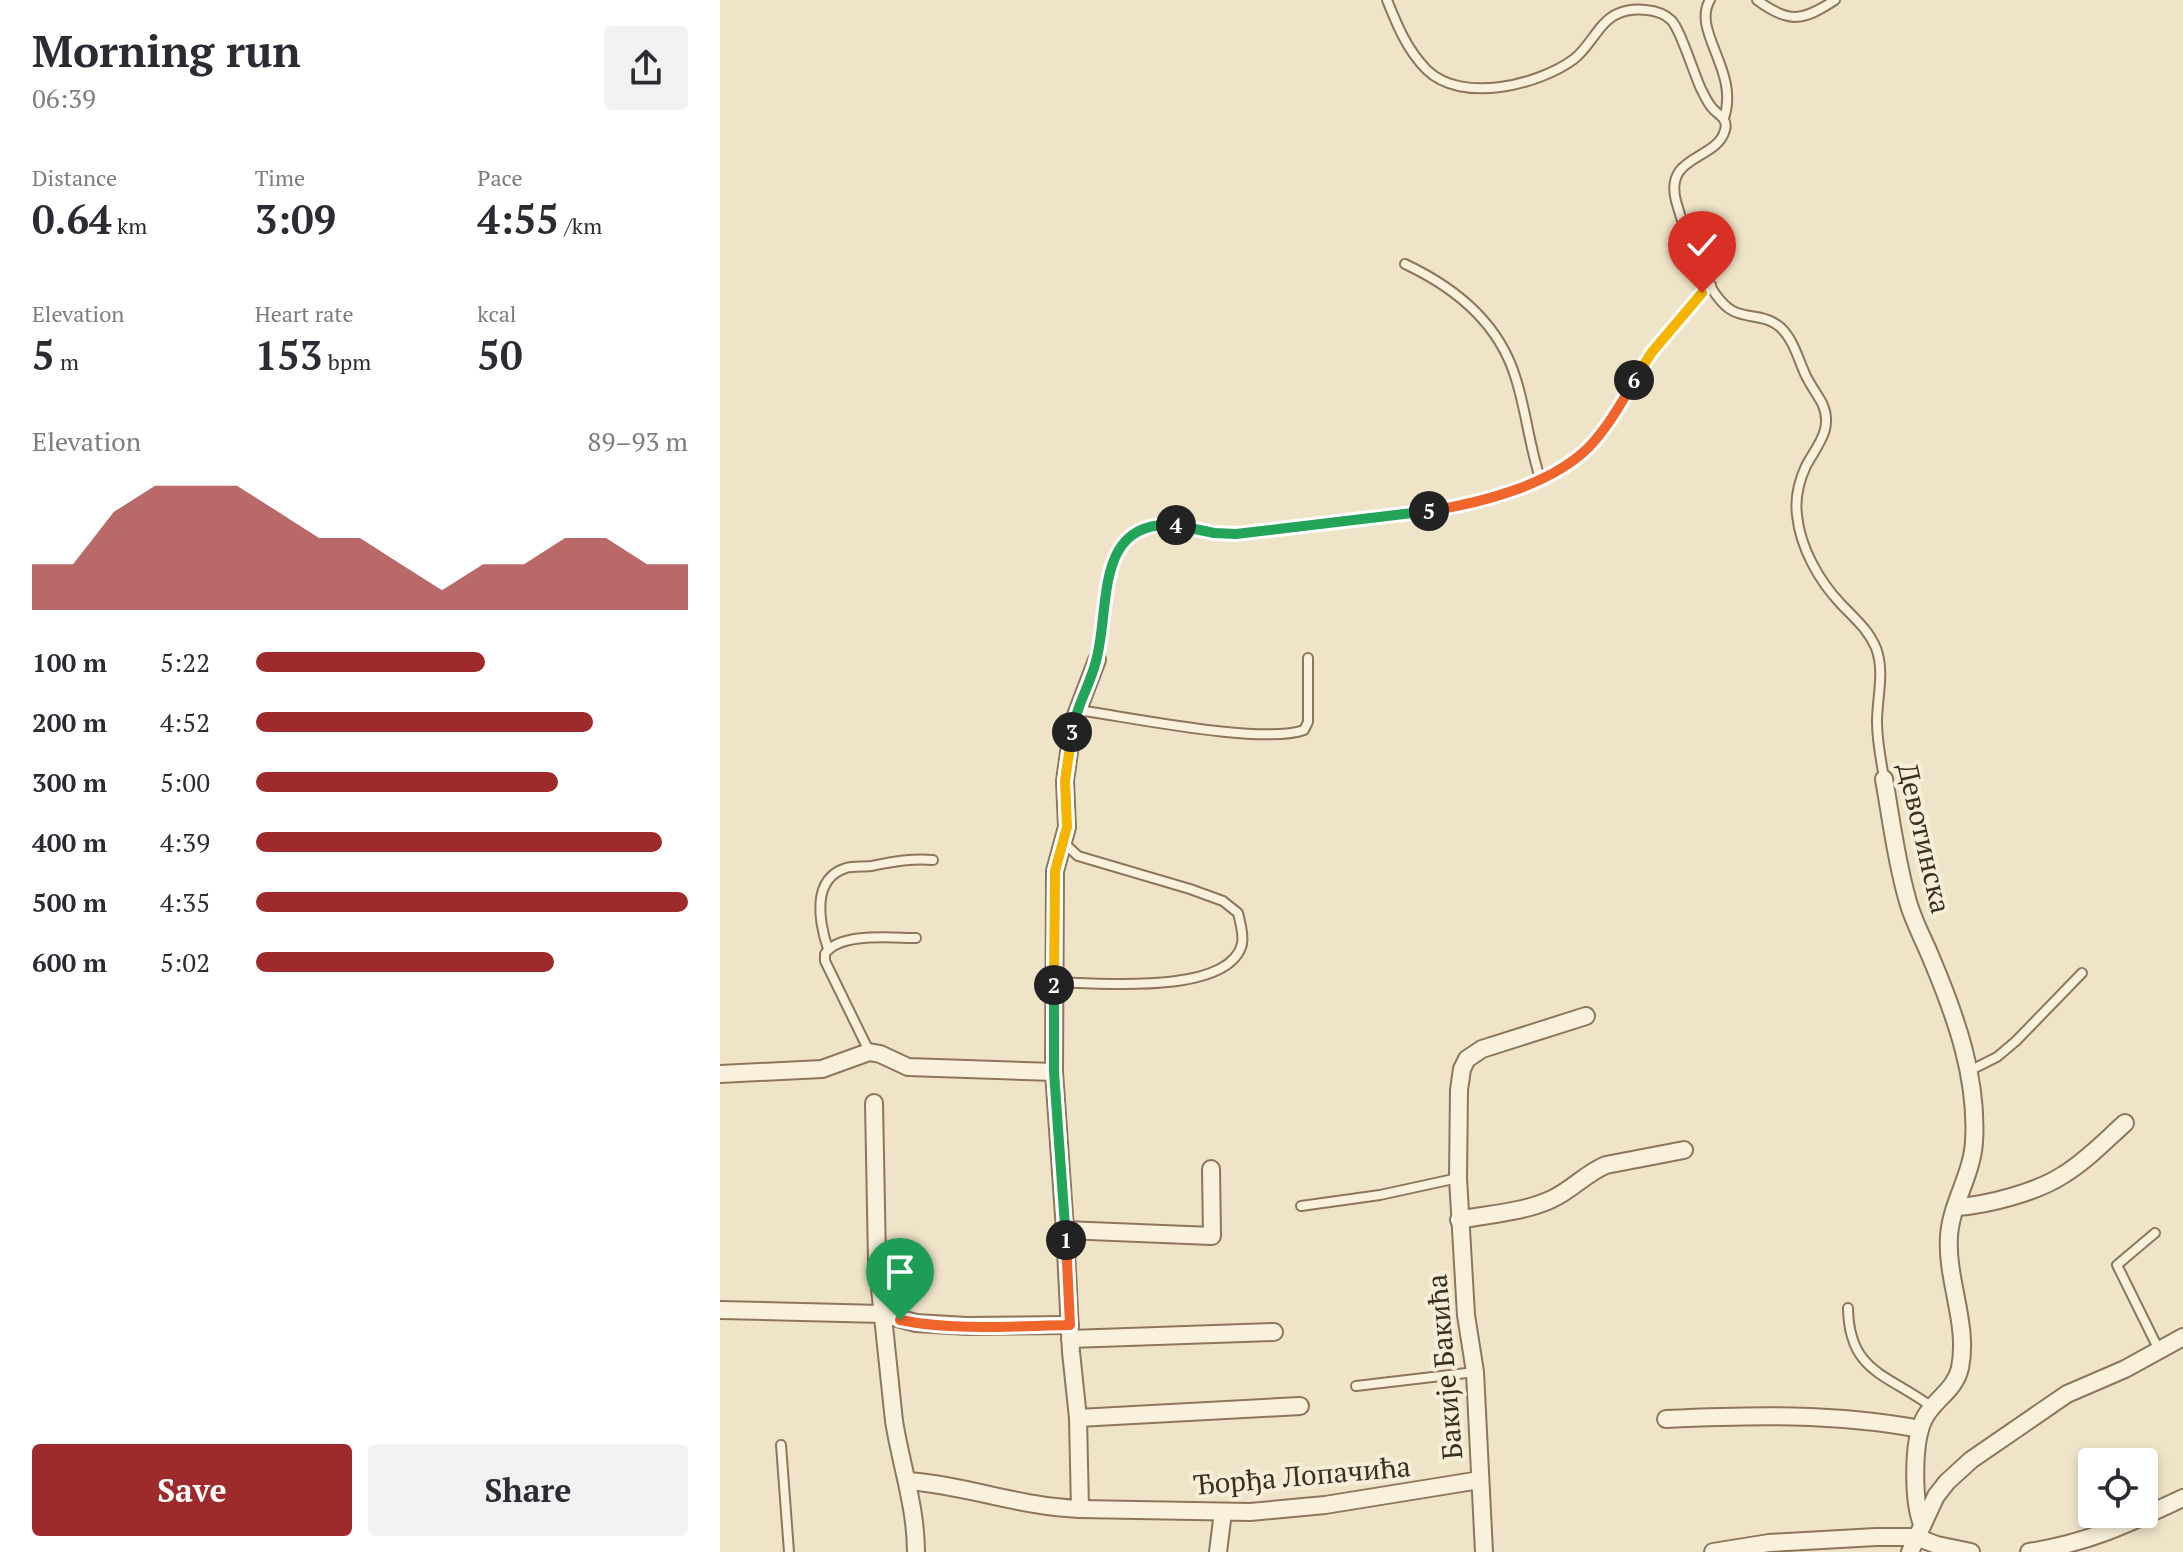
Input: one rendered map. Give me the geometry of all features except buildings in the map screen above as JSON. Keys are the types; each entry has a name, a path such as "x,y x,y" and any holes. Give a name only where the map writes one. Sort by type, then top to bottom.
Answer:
{"street":[{"path":"1080,1509 1078,1418 1054,1072 1055,871 1068,817 1067,762 1073,723 1097,660"},
{"name":"Девотинска","path":"1884,779 1907,900 1951,1004 1963,1041 1974,1141 1970,1165 1949,1233 1961,1357 1957,1378 1926,1415 1920,1429 1916,1538"},
{"name":"Бакије Бакића","path":"1484,1552 1475,1372 1466,1315 1459,1220 1459,1090 1462,1069 1467,1059 1482,1049 1586,1016"},
{"path":"720,1074 822,1069 869,1052 908,1067 1054,1072"},
{"path":"874,1103 877,1250 882,1314 898,1447 915,1519 916,1552"},
{"path":"1957,1207 2008,1197 2060,1178 2125,1123"},
{"path":"1459,1220 1543,1204 1566,1192 1595,1169 1684,1150"},
{"path":"1065,1230 1212,1236 1211,1169"},
{"path":"720,1310 882,1314 929,1324 1070,1332 1274,1332"},
{"path":"1916,1538 1947,1482 1971,1460 2067,1394 2125,1369 2183,1337"},
{"path":"1078,1418 1300,1406"},
{"path":"1666,1419 1736,1416 1826,1418 1865,1420 1920,1429"},
{"name":"Ђорђа Лопачића","path":"907,1481 949,1485 1018,1502 1080,1509 1223,1512 1325,1505 1480,1480"},
{"path":"2029,1552 2066,1547 2104,1534 2183,1498"},
{"path":"1218,1552 1223,1512"},
{"path":"1713,1552 1785,1542 1876,1537 1916,1538 1971,1552"}],"lane":[{"path":"1097,660 1113,560 1132,534 1157,524 1236,534 1460,506 1488,499 1540,478 1568,464 1589,447 1652,352 1711,285 1689,236 1674,189 1681,169 1722,137 1726,124 1724,118 1710,106 1672,20 1642,10 1619,13 1607,20 1583,51 1564,65 1521,84 1494,88 1452,84 1427,70 1404,41 1387,0"},
{"path":"1710,0 1704,18 1727,82 1728,104 1724,118"},
{"path":"1757,0 1781,14 1801,18 1835,0"},
{"path":"1405,264 1451,290 1495,334 1514,374 1529,444 1540,478"},
{"name":"Девотинска","path":"1711,285 1725,306 1742,314 1766,318 1786,334 1824,408 1826,432 1802,477 1796,503 1797,516 1804,544 1817,571 1834,596 1854,615 1872,639 1880,664 1877,724 1884,779"},
{"path":"1078,710 1238,732 1294,733 1304,730 1308,722 1308,658"},
{"path":"1054,982 1115,984 1197,979 1219,971 1232,960 1242,944 1238,913 1223,901 1078,856 1064,843"},
{"path":"869,1052 825,961 828,949 820,911 823,887 829,876 846,868 916,858 933,860"},
{"path":"828,949 856,939 916,938"},
{"path":"1968,1072 1997,1057 2016,1041 2082,973"},
{"path":"1301,1206 1380,1195 1458,1178"},
{"path":"2155,1233 2117,1265 2159,1350"},
{"path":"1848,1308 1854,1345 1871,1370 1933,1407"},
{"path":"1356,1386 1475,1372"},
{"path":"781,1445 789,1552"}],"route":[{"path":"900,1320 967,1326 1070,1325 1054,1072 1055,871 1067,827 1065,781 1073,723 1097,660 1113,560 1124,541 1140,529 1157,524 1236,534 1460,506 1488,499 1554,472 1580,455 1598,437 1652,352 1702,293"}]}
